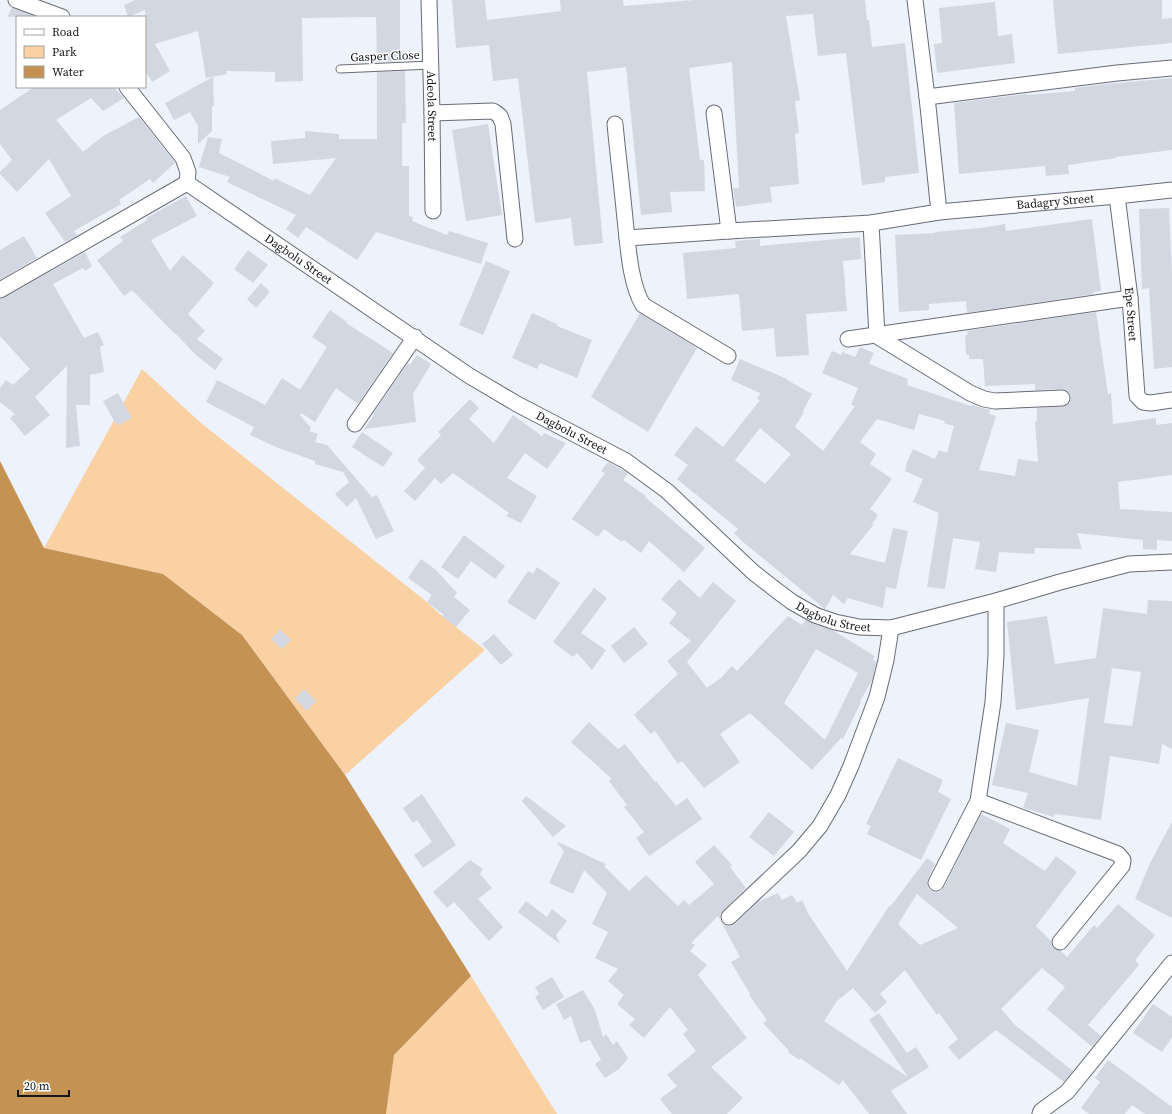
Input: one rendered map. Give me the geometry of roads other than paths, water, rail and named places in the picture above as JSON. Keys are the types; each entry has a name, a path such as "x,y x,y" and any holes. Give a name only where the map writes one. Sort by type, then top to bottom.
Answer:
{"street":[{"path":"16,0 59,16"},
{"name":"Adeola Street","path":"430,0 433,211"},
{"path":"915,0 928,97 939,212"},
{"path":"928,97 1117,73 1172,68"},
{"path":"0,290 187,183 188,172 183,158 127,88"},
{"path":"432,113 493,111 500,116 503,124 515,239"},
{"path":"714,113 729,231"},
{"path":"615,124 627,238 635,289 643,305 728,356"},
{"name":"Dagbolu Street","path":"187,183 415,337 468,375 517,404 626,461 667,491 753,572 792,602 815,615 835,622 859,627 891,628 1129,564 1172,562"},
{"name":"Badagry Street","path":"627,238 871,222 939,212 1172,190"},
{"name":"Epe Street","path":"1117,196 1130,298 1137,396 1143,402 1172,400"},
{"path":"871,222 877,336"},
{"path":"848,339 877,336 1130,298"},
{"path":"877,336 970,393 984,399 995,401 1062,398"},
{"path":"355,424 415,337"},
{"path":"936,883 978,801 993,702 996,663 996,601"},
{"path":"729,917 799,851 820,826 838,795 851,766 877,697 886,660 891,628"},
{"path":"978,801 1118,854 1123,860 1122,866 1060,942"},
{"path":"1040,1114 1041,1111 1067,1092 1172,963"}],"lane":[{"name":"Gasper Close","path":"340,69 431,65"}],"water":[{"path":"0,461 44,548 163,574 242,635 345,775 471,976 394,1055 386,1114 0,1114"}]}
